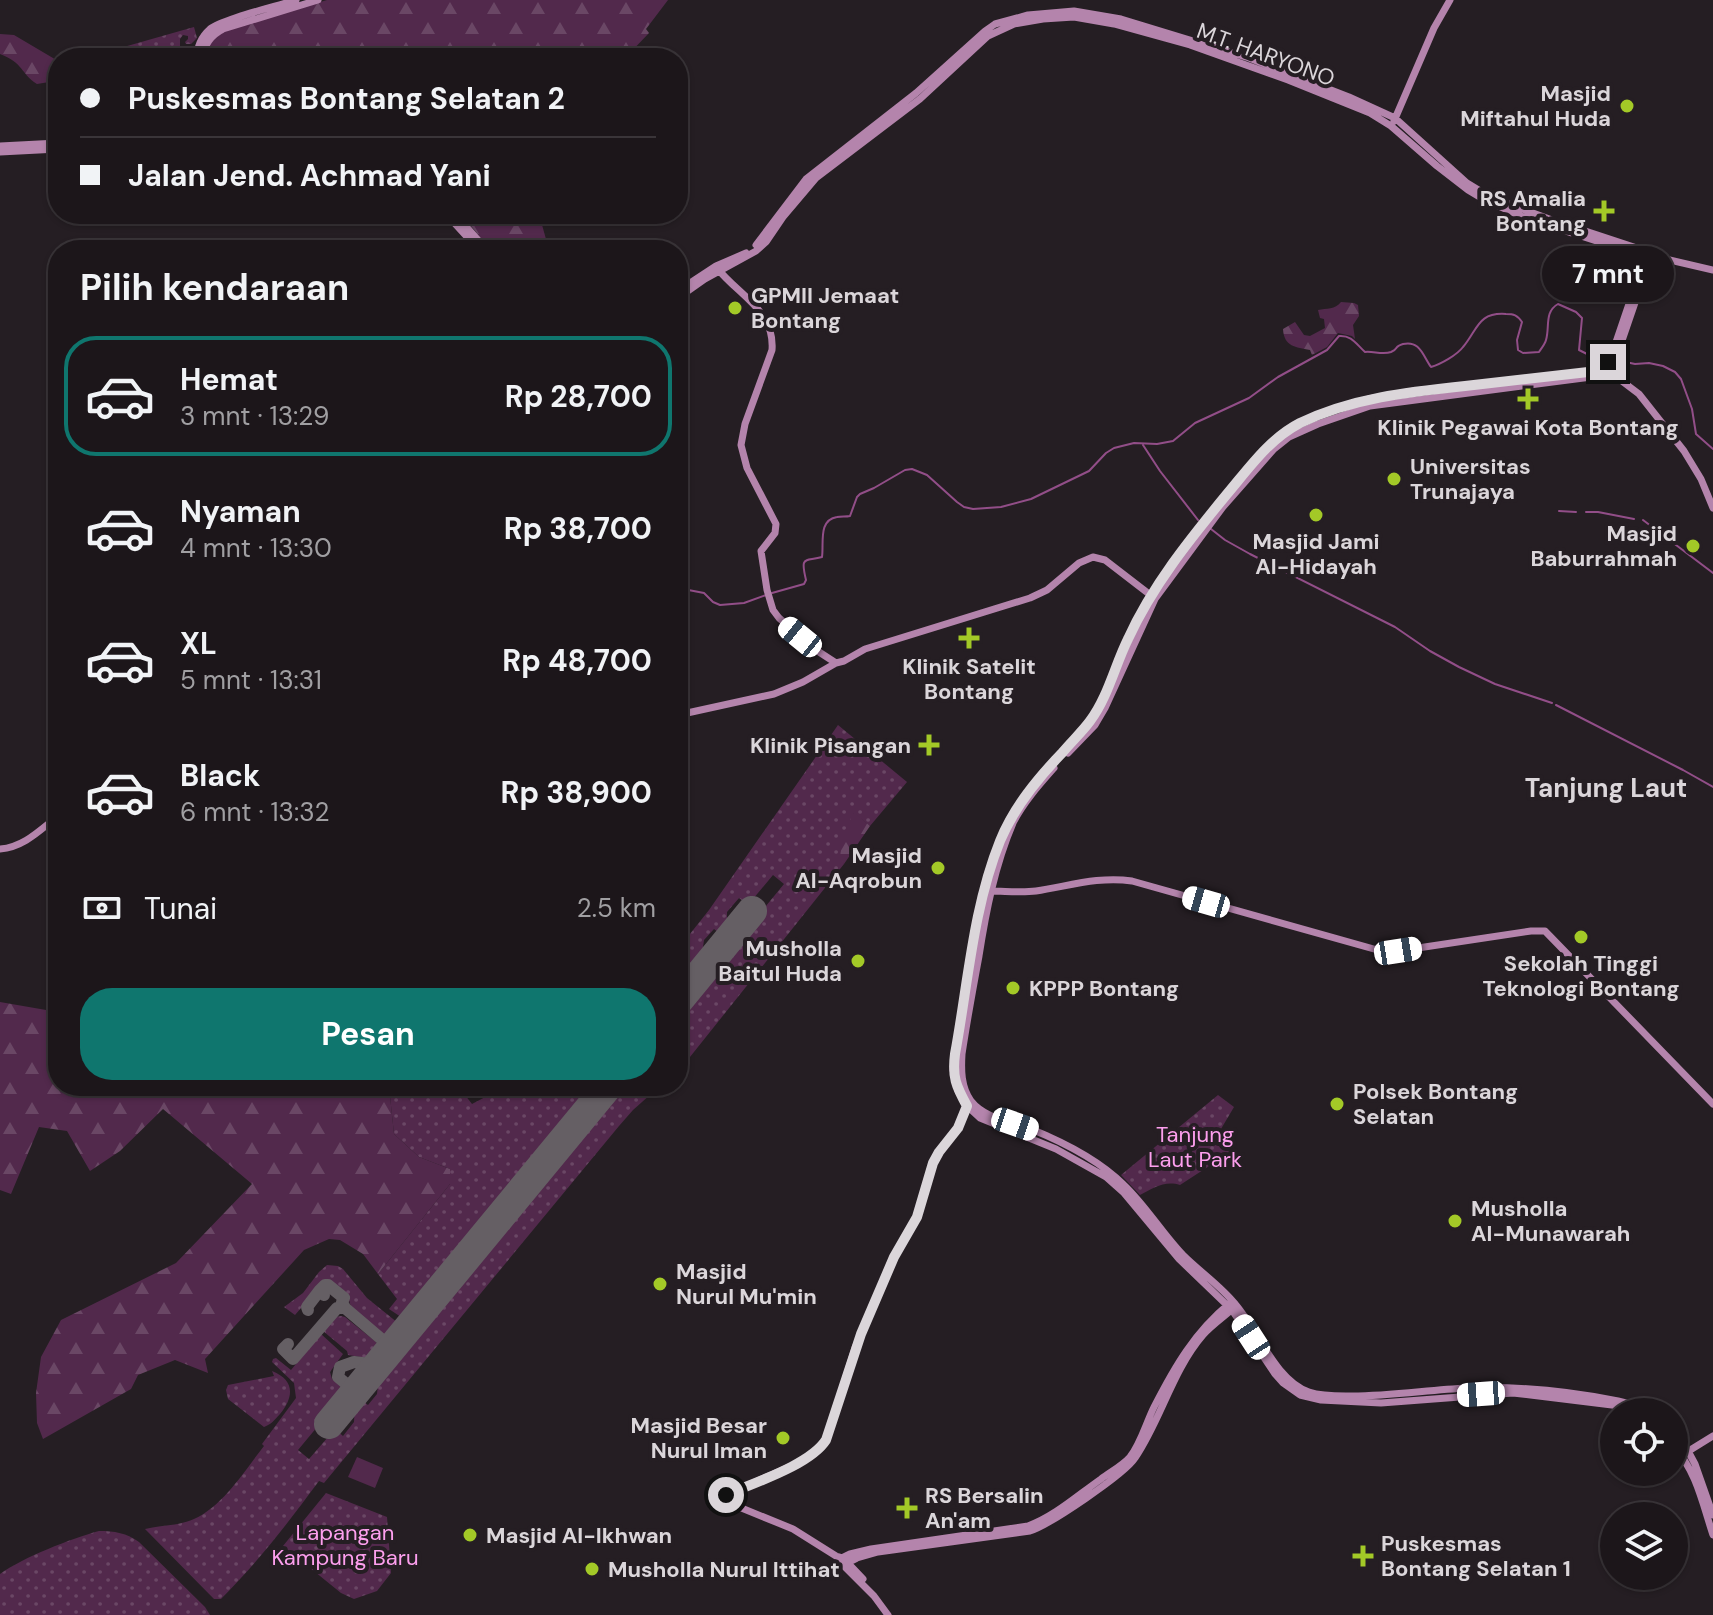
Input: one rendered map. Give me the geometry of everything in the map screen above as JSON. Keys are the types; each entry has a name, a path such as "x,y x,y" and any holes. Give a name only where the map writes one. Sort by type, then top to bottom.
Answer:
{"street":[{"path":"198,48 202,37 216,25 296,0"},
{"path":"204,48 211,37 223,29 318,0"},
{"path":"1393,122 1434,28 1450,0"},
{"name":"M.T. HARYONO","path":"717,268 756,251 816,178 858,142 920,99 988,36 1014,24 1074,17 1140,31 1288,80 1393,122 1467,183 1490,197 1650,255 1713,270"},
{"path":"0,149 48,147"},
{"path":"455,224 470,240"},
{"path":"464,224 478,240"},
{"path":"1352,1399 1311,1393 1296,1386 1280,1370 1252,1326 1179,1259 1124,1193 1106,1177 1056,1149 982,1119 955,1083 953,1070 972,953 993,858 1010,818 1040,776 1090,722 1128,637 1152,598 1204,526 1274,449 1314,421 1368,399 1414,391 1599,376 1610,363 1650,255"},
{"path":"688,285 717,268"},
{"path":"688,290 717,268"},
{"path":"717,268 760,311 772,337 772,350 742,438 743,459 777,528 761,551 768,594 773,610 784,624 836,663"},
{"path":"1610,363 1684,451 1701,479 1713,508"},
{"path":"688,713 774,694 865,649 1040,594 1085,559 1093,557 1098,557 1152,598"},
{"path":"0,849 23,843 48,824"},
{"path":"988,891 1035,891 1104,879 1132,881 1338,940 1389,951 1545,931 1713,1104"},
{"path":"891,1615 877,1593 842,1560 793,1529 739,1507 726,1495 796,1464 815,1453 826,1440 855,1348 894,1257 917,1217 933,1163 958,1128 969,1103"},
{"path":"1166,1391 1203,1336 1232,1305"},
{"path":"1232,1305 1283,1383 1308,1398 1362,1399 1381,1403 1498,1393 1546,1393 1600,1399"},
{"path":"842,1560 871,1549 1028,1526 1089,1491 1131,1460 1198,1334 1232,1305"},
{"path":"1218,1321 1242,1322"},
{"path":"1546,1393 1600,1403"},
{"path":"1688,1452 1713,1436"},
{"path":"1688,1458 1701,1478 1713,1515"},
{"path":"1688,1464 1713,1535"}],"green space":[{"path":"327,0 668,0 646,29 649,33 635,48 209,48 217,33"},
{"path":"194,27 197,38 186,44 188,36 183,35 180,48 120,48"},
{"path":"0,34 14,35 48,55 48,82 37,84 14,61 0,54"},
{"path":"469,224 542,224 546,240 483,240"},
{"path":"1341,302 1358,305 1359,316 1353,325 1355,339 1338,333 1327,347 1312,355 1310,350 1292,345 1286,339 1283,329 1295,322 1304,335 1310,336 1325,328 1318,310 1333,308"},
{"path":"838,725 907,782 870,826 854,813 841,849 844,864 688,1059 688,1001 784,884 773,875 748,905 739,898 727,912 727,931 723,936 714,929 704,940 701,961 688,977 688,936"},
{"path":"854,812 870,826 844,864 840,858 839,843"},
{"path":"0,1002 48,1009 48,1096 390,1096 394,1134 419,1157 450,1169 450,1184 378,1274 363,1254 340,1240 329,1239 304,1250 205,1359 208,1373 175,1360 138,1375 131,1389 43,1439 37,1423 36,1393 41,1357 61,1320 176,1263 252,1184 163,1109 120,1151 90,1171 67,1131 39,1127 11,1194 0,1190"},
{"name":"Tanjung Laut Park","path":"1218,1095 1234,1107 1218,1134 1219,1142 1237,1150 1234,1168 1220,1159 1180,1185 1164,1184 1140,1195 1121,1175"},
{"path":"390,1096 466,1096 472,1104 487,1096 590,1096 404,1319 389,1309 397,1299 378,1274 450,1184 450,1169 419,1157 394,1134"},
{"path":"610,1096 649,1096 619,1126 324,1483 319,1481 272,1542 221,1599 214,1599 145,1529 182,1523 205,1513 233,1487 264,1446 262,1444 296,1398 294,1383 272,1362 273,1359 276,1358 291,1370 321,1334 343,1354 330,1372 332,1379 347,1391 298,1450 309,1459 335,1429 343,1436 354,1422 355,1403 360,1399 368,1405 377,1394 379,1375"},
{"path":"327,1265 343,1269 367,1298 398,1323 398,1329 392,1336 382,1335 352,1311 349,1300 325,1280 295,1315 284,1307 303,1293"},
{"path":"341,1316 376,1342 378,1350 373,1359 348,1355 323,1331 336,1317"},
{"path":"272,1371 285,1379 290,1395 280,1414 264,1427 228,1399 226,1390 228,1385 274,1376"},
{"path":"357,1457 383,1468 375,1488 348,1477"},
{"name":"Lapangan Kampung Baru","path":"326,1493 387,1517 391,1573 377,1591 354,1599 341,1593 283,1546"},
{"path":"99,1531 120,1533 139,1542 210,1615 0,1615 0,1574 48,1549"}],"waterway":[{"path":"772,593 804,584 804,563 822,557 823,533 827,523 837,517 850,516 860,494 905,470 912,469 927,475 964,507 1001,507 1031,499 1089,471 1114,448 1134,443 1173,441 1195,423 1249,398 1278,377 1327,350 1339,336 1351,339 1365,352 1388,353 1403,344 1413,344 1431,367 1460,350 1484,319 1509,314 1517,316 1522,322 1517,340 1518,350 1523,353 1539,352 1546,340 1551,311 1558,304 1582,318 1579,350 1605,358"},
{"path":"1616,360 1649,363 1675,372 1681,379 1692,409 1696,434 1713,449"},
{"path":"1143,445 1198,520"},
{"path":"1559,511 1576,512"},
{"path":"1586,512 1634,519"},
{"path":"1643,520 1713,573"},
{"path":"1211,529 1250,554 1395,627 1459,667 1495,684 1552,703"},
{"path":"688,590 704,593 720,605 744,603 766,595"},
{"path":"1556,705 1713,787"}],"taxiway":[{"path":"324,1295 320,1290 328,1285 344,1298 345,1308"},
{"path":"308,1310 307,1307 320,1290"},
{"path":"288,1344 283,1349 293,1359 337,1308 345,1308 386,1343"},
{"path":"386,1355 386,1343 397,1342"},
{"path":"356,1392 338,1377 340,1367 354,1362 378,1365"}],"runway":[{"path":"688,989 752,911"},
{"path":"329,1424 600,1096"}],"place":[{"name":"Masjid Miftahul Huda","path":"1627,106"},
{"name":"RS Amalia Bontang","path":"1604,211"},
{"name":"GPMII Jemaat Bontang","path":"735,308"},
{"name":"Klinik Pegawai Kota Bontang","path":"1528,399"},
{"name":"Universitas Trunajaya","path":"1394,479"},
{"name":"Masjid Jami Al-Hidayah","path":"1316,515"},
{"name":"Masjid Baburrahmah","path":"1693,546"},
{"name":"Klinik Satelit Bontang","path":"969,638"},
{"name":"Klinik Pisangan","path":"929,745"},
{"name":"Masjid Al-Aqrobun","path":"938,868"},
{"name":"Sekolah Tinggi Teknologi Bontang","path":"1581,937"},
{"name":"Musholla Baitul Huda","path":"858,961"},
{"name":"KPPP Bontang","path":"1013,988"},
{"name":"Polsek Bontang Selatan","path":"1337,1104"},
{"name":"Musholla Al-Munawarah","path":"1455,1221"},
{"name":"Masjid Nurul Mu'min","path":"660,1284"},
{"name":"Masjid Besar Nurul Iman","path":"783,1438"},
{"name":"RS Bersalin An'am","path":"907,1508"},
{"name":"Masjid Al-Ikhwan","path":"470,1535"},
{"name":"Puskesmas Bontang Selatan 1","path":"1363,1556"},
{"name":"Musholla Nurul Ittihat","path":"592,1569"}],"district":[{"name":"Tanjung Laut","path":"1606,788"}],"route":[{"path":"726,1495 796,1464 815,1453 826,1440 855,1348 894,1257 917,1217 933,1163 958,1128 967,1106 958,1091 953,1070 983,894 999,842 1010,818 1040,776 1090,722 1128,637 1151,596 1205,521 1274,440 1316,416 1368,399 1597,371 1608,362"}]}
